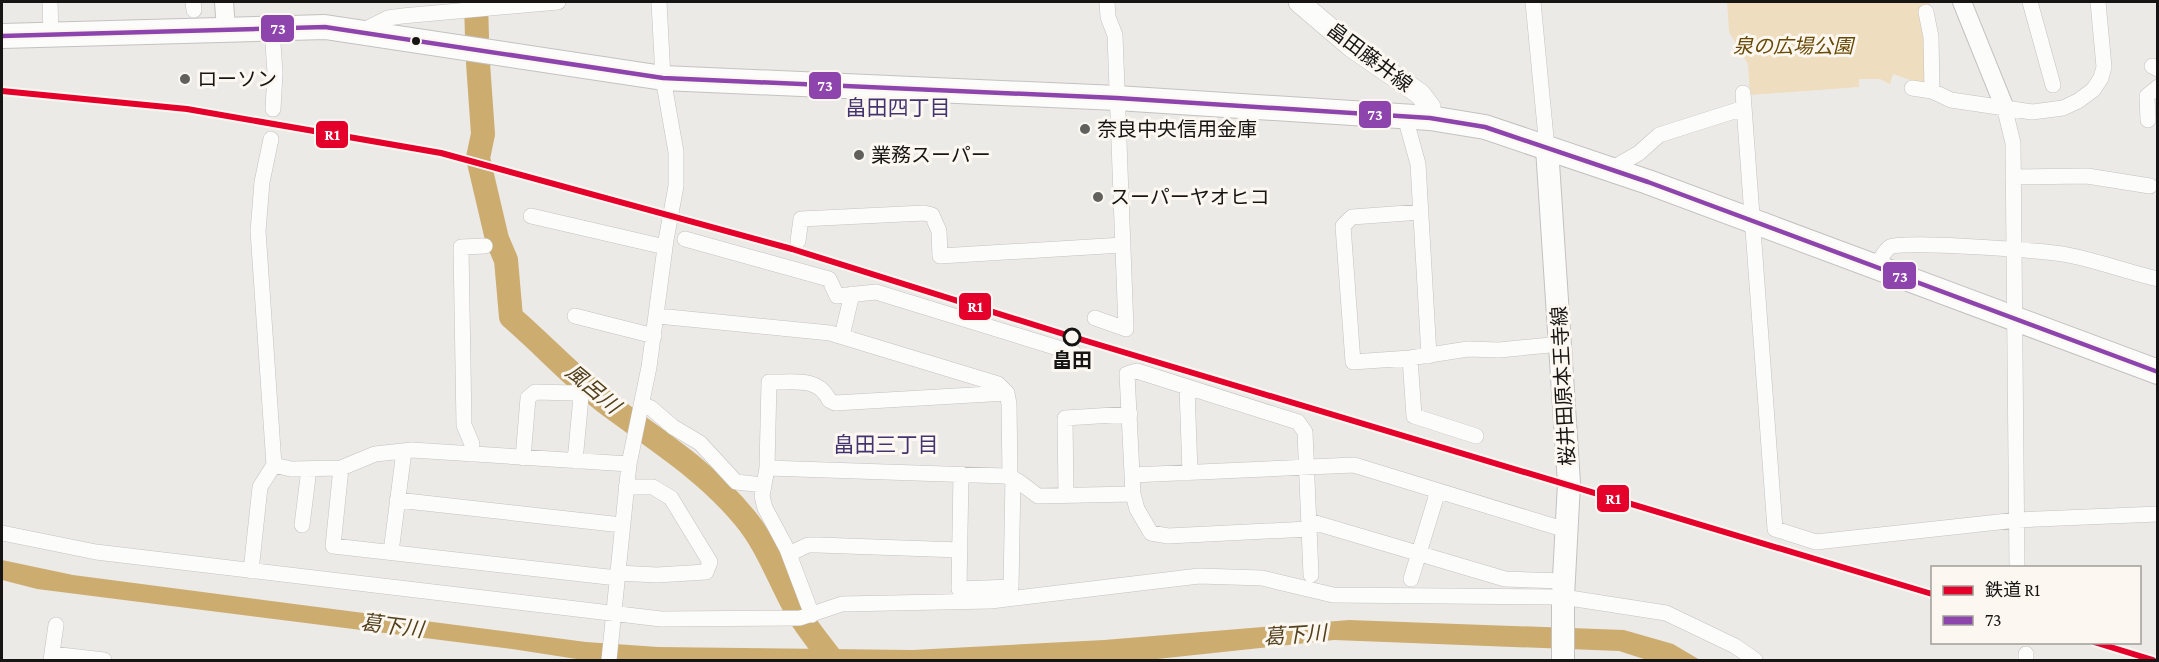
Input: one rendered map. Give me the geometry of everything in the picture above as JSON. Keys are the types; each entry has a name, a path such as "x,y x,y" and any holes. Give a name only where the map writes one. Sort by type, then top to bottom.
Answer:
{"highway":[{"path":"2,36 325,27 663,78 1117,98 1430,118 1485,128 1611,169 2157,372"}],"main road":[{"name":"畠田藤井線","path":"1299,2 1352,47 1427,100 1430,118"},
{"name":"桜井田原本王寺線","path":"1547,148 1569,483 1563,660"}],"street":[{"path":"50,2 51,35"},
{"path":"224,2 226,29"},
{"path":"362,31 388,18 480,6 558,2"},
{"path":"609,660 628,464 654,336 677,171 674,134 663,78 659,2"},
{"path":"1095,318 1126,328 1115,35 1108,17 1107,2"},
{"path":"1533,2 1547,148"},
{"path":"1962,2 2004,105 2012,136 2018,566"},
{"path":"2030,2 2053,85"},
{"path":"1912,88 1932,91 1951,100 2004,105 2032,112 2048,111 2079,101 2093,90 2101,78 2104,67 2098,2"},
{"path":"1926,12 1931,37 1932,91"},
{"path":"272,29 275,73 273,109"},
{"path":"2148,120 2147,96 2157,87"},
{"path":"1611,169 1638,153 1659,135 1743,100 1775,529 1816,542 2017,520 2157,514"},
{"path":"1405,117 1418,164 1429,356"},
{"path":"251,571 260,487 274,465 258,231 262,182 271,139"},
{"path":"2013,177 2087,176 2150,186"},
{"path":"1421,212 1352,217 1343,226 1353,362 1429,356 1468,349 1499,351 1561,344"},
{"path":"798,240 801,219 924,213 932,215 939,231 940,256 1123,245"},
{"path":"531,216 665,247"},
{"path":"685,239 829,279 837,296 876,292 1074,353"},
{"path":"1877,266 1888,248 1898,244 2070,256 2157,279"},
{"path":"471,454 472,444 464,425 460,247 485,246"},
{"path":"842,336 852,294"},
{"path":"575,316 654,336"},
{"path":"657,316 830,333 998,384 1007,393 1011,478 1011,587 959,589 961,474"},
{"path":"1410,358 1414,417 1476,436"},
{"path":"1311,576 1309,525 1306,467 1305,432 1298,422 1137,371 1127,374 1133,494 1145,527 1151,533 1158,535 1309,525 1419,553 1505,579 1564,589 1666,613 1704,630 1755,660"},
{"path":"812,615 789,554 765,508 762,496 767,468 769,382 816,384 824,389 829,400 835,403 1007,393"},
{"path":"1187,388 1190,473"},
{"path":"523,458 528,398 535,392 575,393 580,397 575,461"},
{"path":"641,404 651,408 673,427 700,443 736,482 764,485"},
{"path":"1066,495 1065,418 1130,414"},
{"path":"274,465 291,469 341,468 375,454 404,451 628,464"},
{"path":"391,552 404,451"},
{"path":"1132,475 1354,465 1566,530"},
{"path":"341,468 333,546 617,576 706,572 710,562 671,498 653,487 626,487"},
{"path":"767,468 961,474 1011,478 1028,486 1038,496 1133,494"},
{"path":"302,525 309,469"},
{"path":"1411,579 1438,490"},
{"path":"397,500 622,525"},
{"path":"2,533 96,552 661,619 773,620 812,615 842,604 991,601 1199,576 1262,578 1333,595 1564,589"},
{"path":"789,554 808,545 818,544 960,550"},
{"path":"56,625 51,657 104,660"}],"green space":[{"name":"泉の広場公園","path":"1727,2 1929,2 1932,10 1926,39 1927,86 1893,74 1890,84 1880,79 1859,79 1859,87 1750,95 1748,64 1729,32"}],"water":[{"name":"葛下川","path":"2,560 73,575 586,642 658,647 913,650 1104,640 1349,620 1624,630 1673,644 1700,660 1647,660 1619,651 1334,640 1148,660 583,660 37,589 2,580"}],"waterway":[{"name":"風呂川","path":"476,3 477,37"},
{"name":"風呂川","path":"478,63 483,134 478,158 497,239 506,260 511,317 589,389 684,460 730,501 759,537 797,611 832,660"}],"rail line":[{"name":"R1","path":"2,91 187,109 441,153 792,249 1073,337 1931,594"},
{"name":"R1","path":"2101,644 2153,660"}],"transit line":[{"name":"73","path":"2,36 325,27 663,78 1117,98 1430,118 1485,127 1648,182 2158,372"}],"place":[{"name":"ローソン","path":"185,79"},
{"name":"奈良中央信用金庫","path":"1085,129"},
{"name":"業務スーパー","path":"859,155"},
{"name":"スーパーヤオヒコ","path":"1098,197"},
{"name":"畠田","path":"1072,337"}],"district":[{"name":"畠田四丁目","path":"898,108"},
{"name":"畠田三丁目","path":"886,445"}]}
